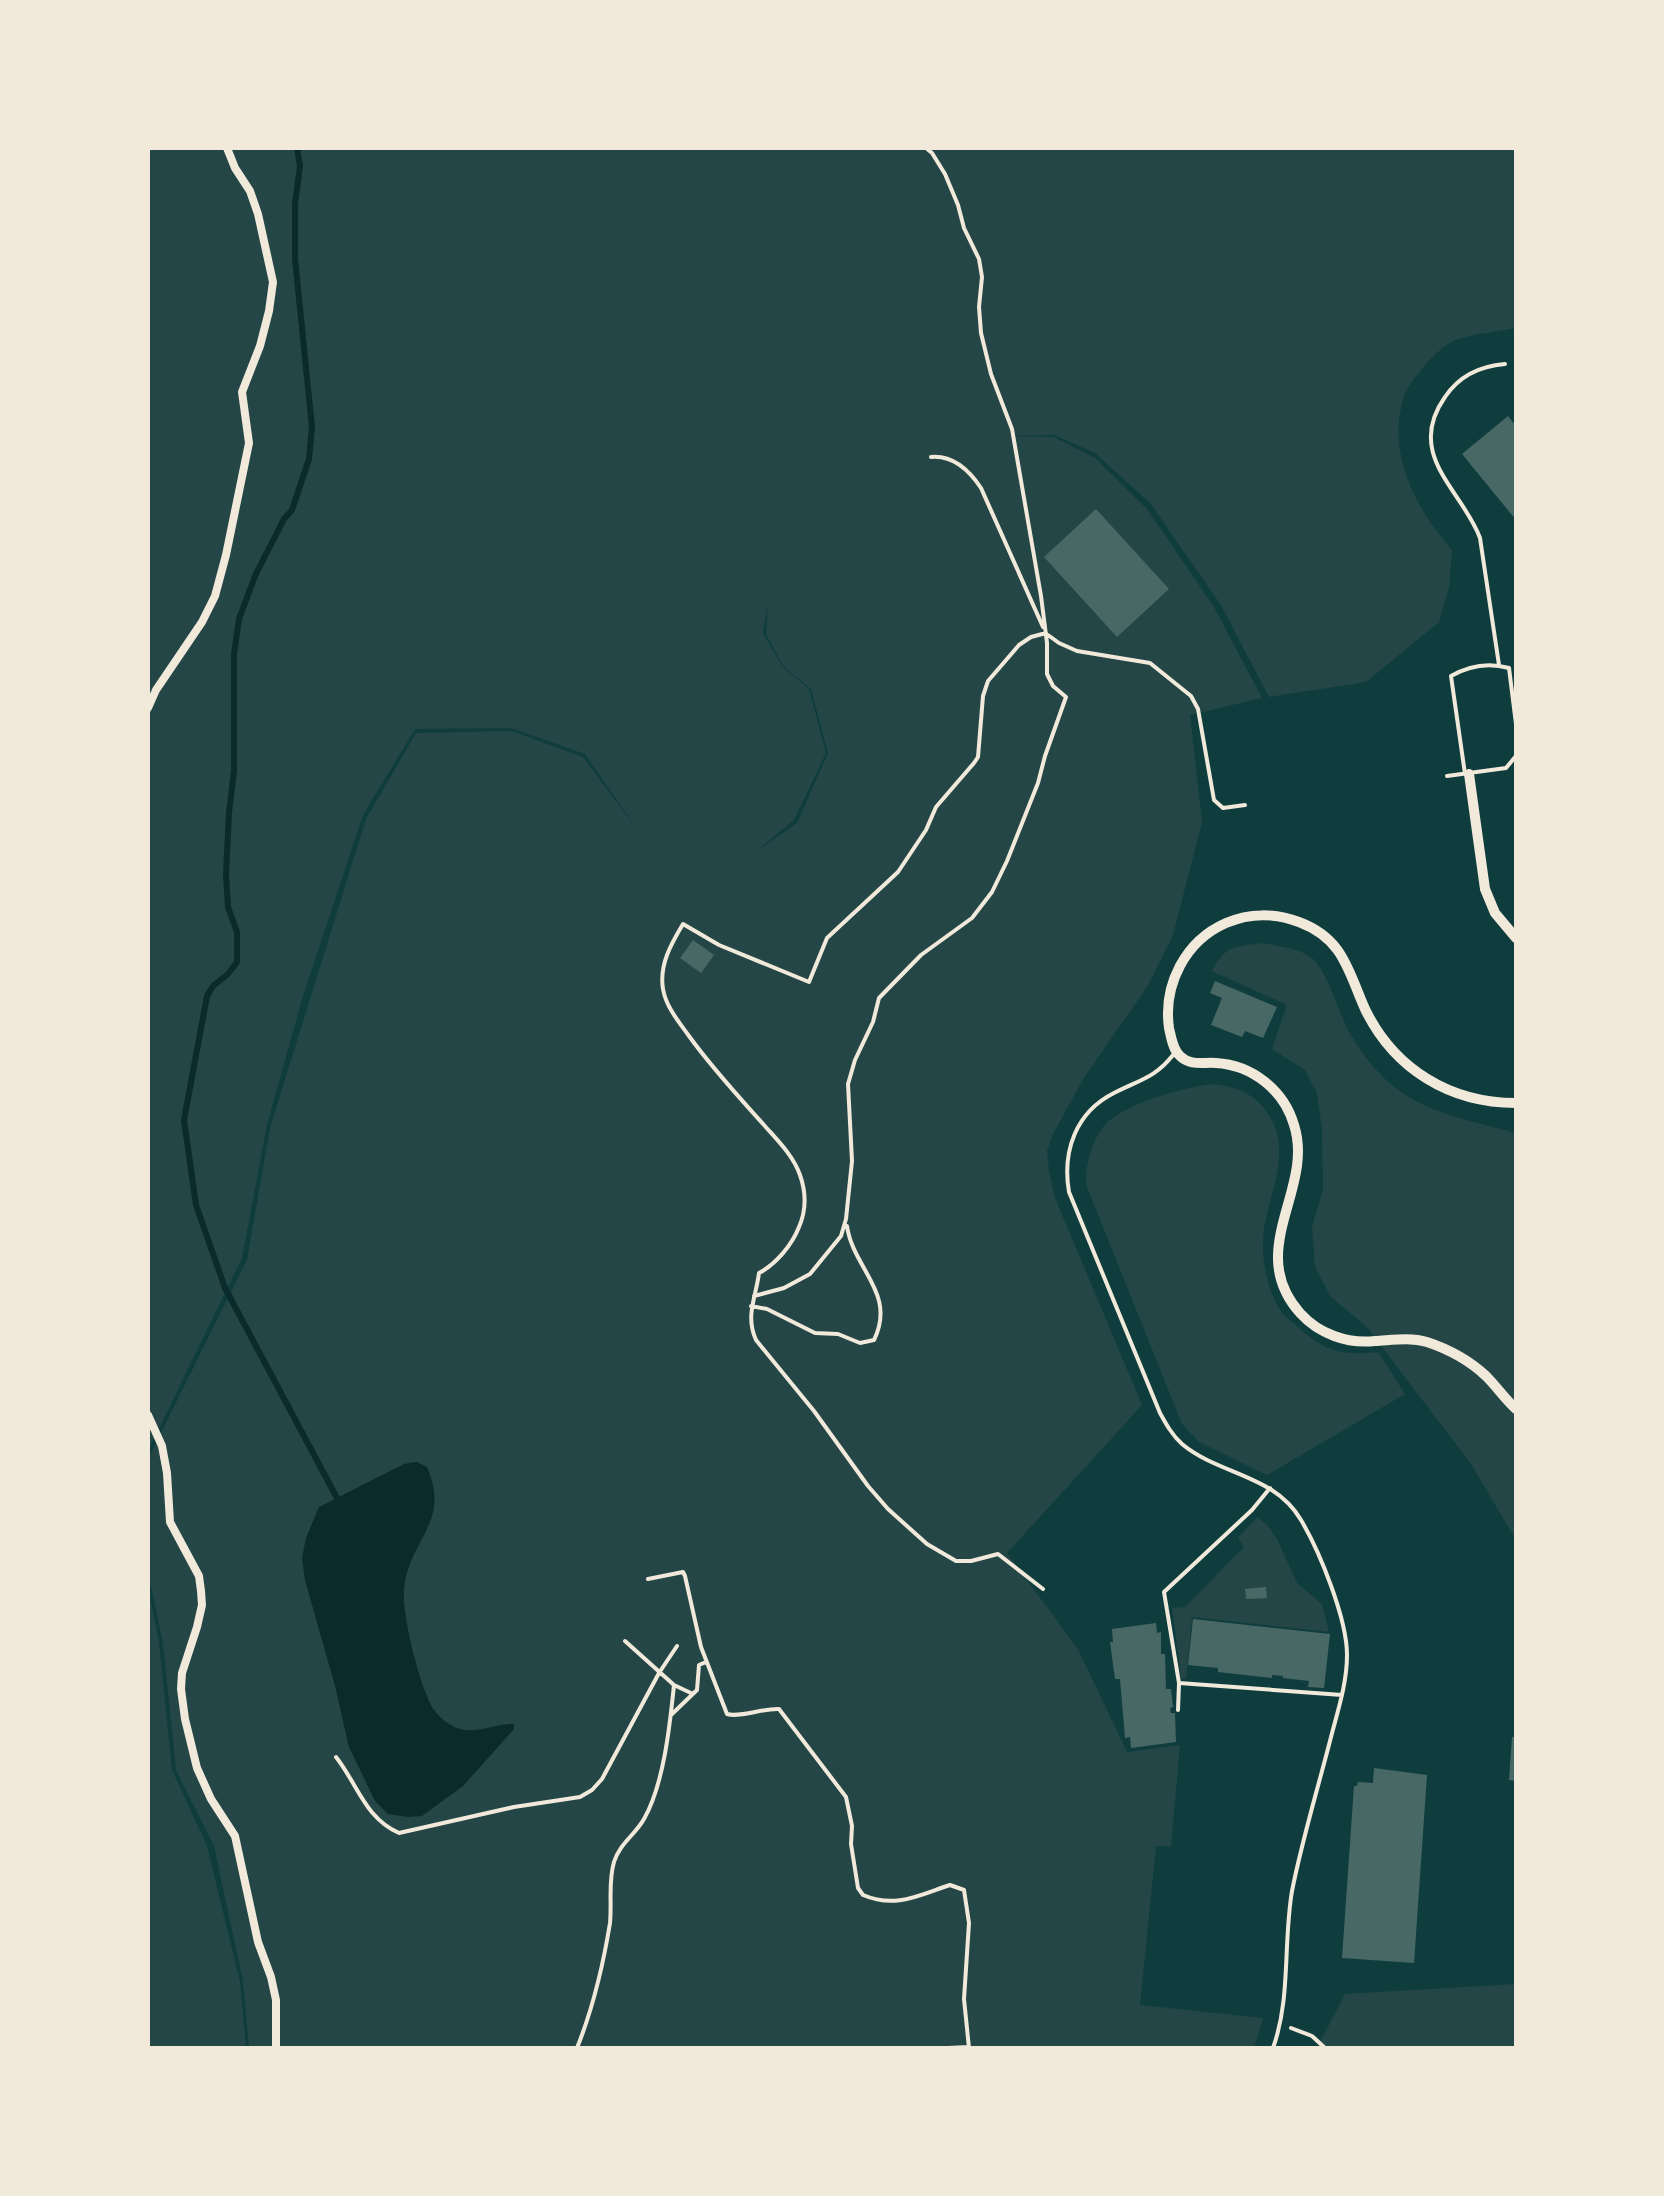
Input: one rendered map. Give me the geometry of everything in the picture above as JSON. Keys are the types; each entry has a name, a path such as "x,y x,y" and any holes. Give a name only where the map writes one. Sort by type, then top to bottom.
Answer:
{"street":[{"path":"148,708 214,596 249,443 242,392 260,346 273,282 258,214 227,148"},
{"path":"1467,774 1485,889 1494,913 1516,938"},
{"path":"1516,1103 1487,1102 1457,1094 1416,1072 1382,1040 1344,959 1333,945 1304,924 1252,916 1218,927 1203,937 1172,981 1168,1016 1176,1052 1194,1063 1216,1063 1244,1070 1270,1086 1294,1123 1298,1152 1277,1258 1286,1292 1300,1312 1318,1328 1340,1338 1364,1342 1411,1339 1439,1347 1484,1374 1516,1410"},
{"path":"148,1415 162,1446 170,1522 199,1576 202,1590 197,1626 182,1673 184,1719 196,1768 235,1836 258,1942 276,2000 276,2048"}],"lane":[{"path":"1499,665 1480,538 1474,520 1439,469 1432,436 1440,403 1454,385 1472,372 1504,364"},
{"path":"1467,774 1451,676 1474,666 1508,668 1516,724"},
{"path":"1448,776 1506,768 1516,756"},
{"path":"1176,1052 1146,1080 1116,1092 1088,1112 1071,1141 1066,1175 1069,1192 1173,1436 1206,1459 1257,1480 1282,1497 1301,1520 1344,1627 1347,1658 1342,1695 1293,1886 1287,1924 1282,2026 1273,2048"},
{"path":"1178,1710 1179,1683 1164,1592 1252,1510 1270,1488"},
{"path":"1179,1683 1342,1695"}],"path":[{"path":"754,1296 784,1288 810,1274 845,1228 852,1161 848,1091 855,1060 880,998 939,940 972,918 992,892 1038,783 1066,697 1047,674 1046,633 1012,429 991,374 981,333 980,259 945,174 926,148"},
{"path":"930,457 945,457 973,477 992,510 1046,633 1077,651 1143,660 1191,696 1198,709 1214,800 1222,808 1245,805"},
{"path":"1042,1589 998,1554 956,1561 928,1544 868,1486 814,1410 756,1340 751,1306 759,1273 788,1247 803,1219 801,1176 783,1148 700,1052 672,1012 662,978 667,955 683,924 719,945 809,982 827,938 898,872 936,807 974,763 988,681 1024,640 1046,633"},
{"path":"751,1306 768,1309 815,1333 838,1334 860,1343 874,1340 882,1319 880,1300 849,1239 846,1219"},
{"path":"648,1579 682,1572 685,1576 706,1662 727,1714 779,1709 846,1797 858,1888 863,1895 890,1901 928,1894 950,1885 964,1890 969,1931 964,2000 968,2048 948,2048"},
{"path":"626,1641 674,1684 694,1694"},
{"path":"336,1757 350,1774 368,1810 382,1824 400,1833 514,1807 580,1797 602,1779 677,1646"},
{"path":"671,1715 697,1690 699,1665 706,1662"},
{"path":"577,2048 599,1980 610,1922 610,1884 615,1860 651,1804 674,1684"},
{"path":"1282,2026 1304,2031 1325,2048"}],"shaded area":[{"path":"148,148 1516,148 1516,328 1462,338 1441,349 1409,386 1399,417 1407,479 1426,516 1452,550 1449,588 1439,622 1366,682 1269,697 1221,605 1150,503 1095,453 1054,435 1005,436 1054,437 1095,458 1147,509 1214,607 1262,698 1190,715 1202,822 1173,935 1147,987 1085,1076 1047,1151 1055,1198 1142,1405 1007,1553 1078,1649 1127,1752 1180,1745 1171,1846 1156,1846 1140,2005 1263,2018 1254,2048 249,2048 243,1981 214,1846 176,1770 163,1643 148,1572 148,1459 247,1260 270,1128 366,819 416,733 512,731 583,757 639,832 585,754 511,728 415,729 363,815 302,999 267,1125 242,1258 148,1451","holes":["768,604 766,634 783,666 811,689 828,753 797,823 754,853 794,820 826,753 809,689 782,666 763,633"]},
{"path":"1262,943 1296,950 1318,964 1356,1043 1397,1089 1446,1114 1516,1133 1516,1540 1471,1464 1366,1326 1331,1297 1315,1267 1312,1227 1323,1189 1322,1129 1317,1093 1305,1070 1272,1049 1287,1005 1212,971 1232,949"},
{"path":"1213,1084 1249,1095 1266,1111 1275,1127 1279,1160 1263,1246 1268,1281 1277,1306 1288,1319 1327,1347 1355,1353 1378,1352 1405,1394 1267,1475 1199,1442 1182,1424 1087,1187 1092,1148 1112,1119 1154,1098"},
{"path":"417,1462 427,1467 434,1503 407,1574 404,1603 424,1688 435,1711 453,1726 474,1730 514,1724 514,1729 463,1786 422,1816 408,1817 388,1814 375,1801 349,1747 302,1558 319,1507 404,1464"},
{"path":"1257,1517 1277,1539 1297,1583 1322,1604 1329,1632 1192,1617 1186,1679 1181,1678 1172,1608 1185,1607 1244,1547 1238,1538"},
{"path":"148,1588 159,1642 172,1770 207,1846 240,1982 246,2048 148,2048"},
{"path":"1516,1984 1516,2048 1317,2048 1345,1994"}],"building":[{"path":"1508,416 1516,426 1516,520 1462,454"},
{"path":"1096,509 1169,589 1117,637 1044,557"},
{"path":"693,940 714,955 701,973 680,958"},
{"path":"1215,981 1277,1007 1263,1038 1245,1031 1242,1037 1211,1025 1222,998 1210,993"},
{"path":"1266,1587 1267,1598 1246,1599 1245,1589"},
{"path":"1193,1619 1330,1634 1324,1688 1308,1687 1309,1681 1283,1676 1218,1672 1218,1668 1188,1665"},
{"path":"1156,1623 1157,1633 1161,1632 1161,1654 1165,1654 1166,1689 1171,1689 1176,1742 1131,1748 1130,1737 1125,1738 1120,1679 1115,1679 1112,1629"},
{"path":"1512,1737 1516,1737 1516,1781 1509,1780"},
{"path":"1374,1768 1427,1775 1414,1963 1342,1958 1354,1786 1358,1782 1373,1783"}],"waterway":[{"path":"297,148 300,166 295,259 312,427 309,459 292,510 255,576 239,619 234,654 234,771 226,874 228,907 237,932 237,962 207,996 184,1120 196,1205 225,1288 337,1498"}]}
